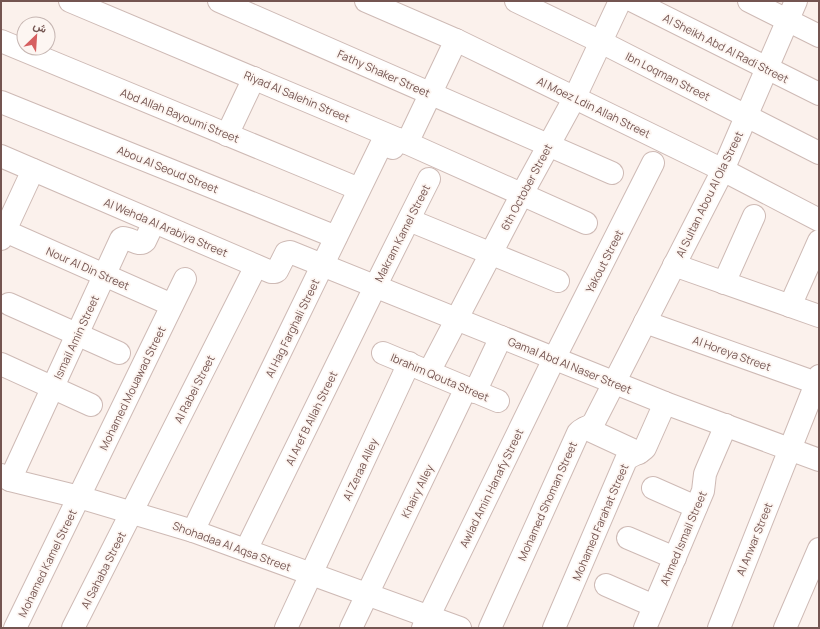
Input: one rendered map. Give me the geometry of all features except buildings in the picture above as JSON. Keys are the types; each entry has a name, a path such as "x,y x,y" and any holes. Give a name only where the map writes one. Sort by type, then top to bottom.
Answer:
{"street":[{"name":"Riyad Al Salehin Street","path":"70,1 403,141 586,223"},
{"name":"Fathy Shaker Street","path":"219,1 612,173"},
{"name":"Al Moez Ldin Allah Street","path":"366,1 456,40 575,97 723,170 819,220"},
{"name":"Ibn Loqman Street","path":"516,1 601,42 819,153"},
{"name":"6th October Street","path":"429,372 522,194 575,97 620,1"},
{"name":"Al Sheikh Abd Al Radi Street","path":"633,1 819,94"},
{"path":"748,1 792,11 819,36"},
{"name":"Al Sultan Abou Al Ola Street","path":"614,382 723,170 792,11"},
{"path":"403,141 431,94 456,40"},
{"name":"Abd Allah Bayoumi Street","path":"1,41 359,189"},
{"path":"228,135 254,78"},
{"name":"Abou Al Seoud Street","path":"1,102 336,237"},
{"name":"Al Hag Farghali Street","path":"193,531 381,145 383,144 393,148 403,141"},
{"name":"Al Wehda Al Arabiya Street","path":"1,156 271,272 275,272 278,269 286,253 289,252 322,265"},
{"name":"Yakout Street","path":"554,359 653,163"},
{"path":"3,235 33,170"},
{"name":"Makram Kamel Street","path":"375,287 430,179"},
{"path":"724,283 754,216"},
{"path":"409,220 558,281"},
{"name":"Ismail Amin Street","path":"6,478 53,388 121,239 126,238 143,244 154,222"},
{"name":"Nour Al Din Street","path":"3,235 104,275 172,305"},
{"path":"790,306 819,241"},
{"name":"Gamal Abd Al Naser Street","path":"322,265 665,403 819,460"},
{"path":"674,265 819,316"},
{"name":"Al Rabei Street","path":"132,512 256,266"},
{"name":"Mohamed Mouawad Street","path":"79,497 185,279"},
{"name":"Al Aref B Allah Street","path":"246,550 375,287"},
{"path":"9,304 119,353"},
{"name":"Al Horeya Street","path":"645,322 818,381"},
{"name":"Khairy Alley","path":"351,628 471,390 501,337"},
{"name":"Ibrahim Qouta Street","path":"383,353 498,401"},
{"name":"Awlad Amin Hanafy Street","path":"425,622 554,359"},
{"name":"Al Zeraa Alley","path":"286,628 409,363"},
{"path":"1,364 91,406"},
{"name":"Al Anwar Street","path":"719,628 818,381"},
{"name":"Mohamed Shoman Street","path":"490,628 578,433 581,430 591,426 594,422 614,382"},
{"name":"Mohamed Farahat Street","path":"554,628 626,460 631,455 641,452 645,448 665,403"},
{"name":"Ahmed Ismail Street","path":"645,628 704,488 707,469 726,425"},
{"path":"586,428 639,453"},
{"name":"Shohadaa Al Aqsa Street","path":"6,478 132,512 193,531 367,595 425,622 460,628"},
{"path":"653,488 696,507"},
{"name":"Mohamed Kamel Street","path":"16,628 79,497"},
{"name":"Al Sahaba Street","path":"73,628 132,512"},
{"path":"628,538 675,558"},
{"path":"785,628 819,549"},
{"path":"606,585 654,606"}]}
